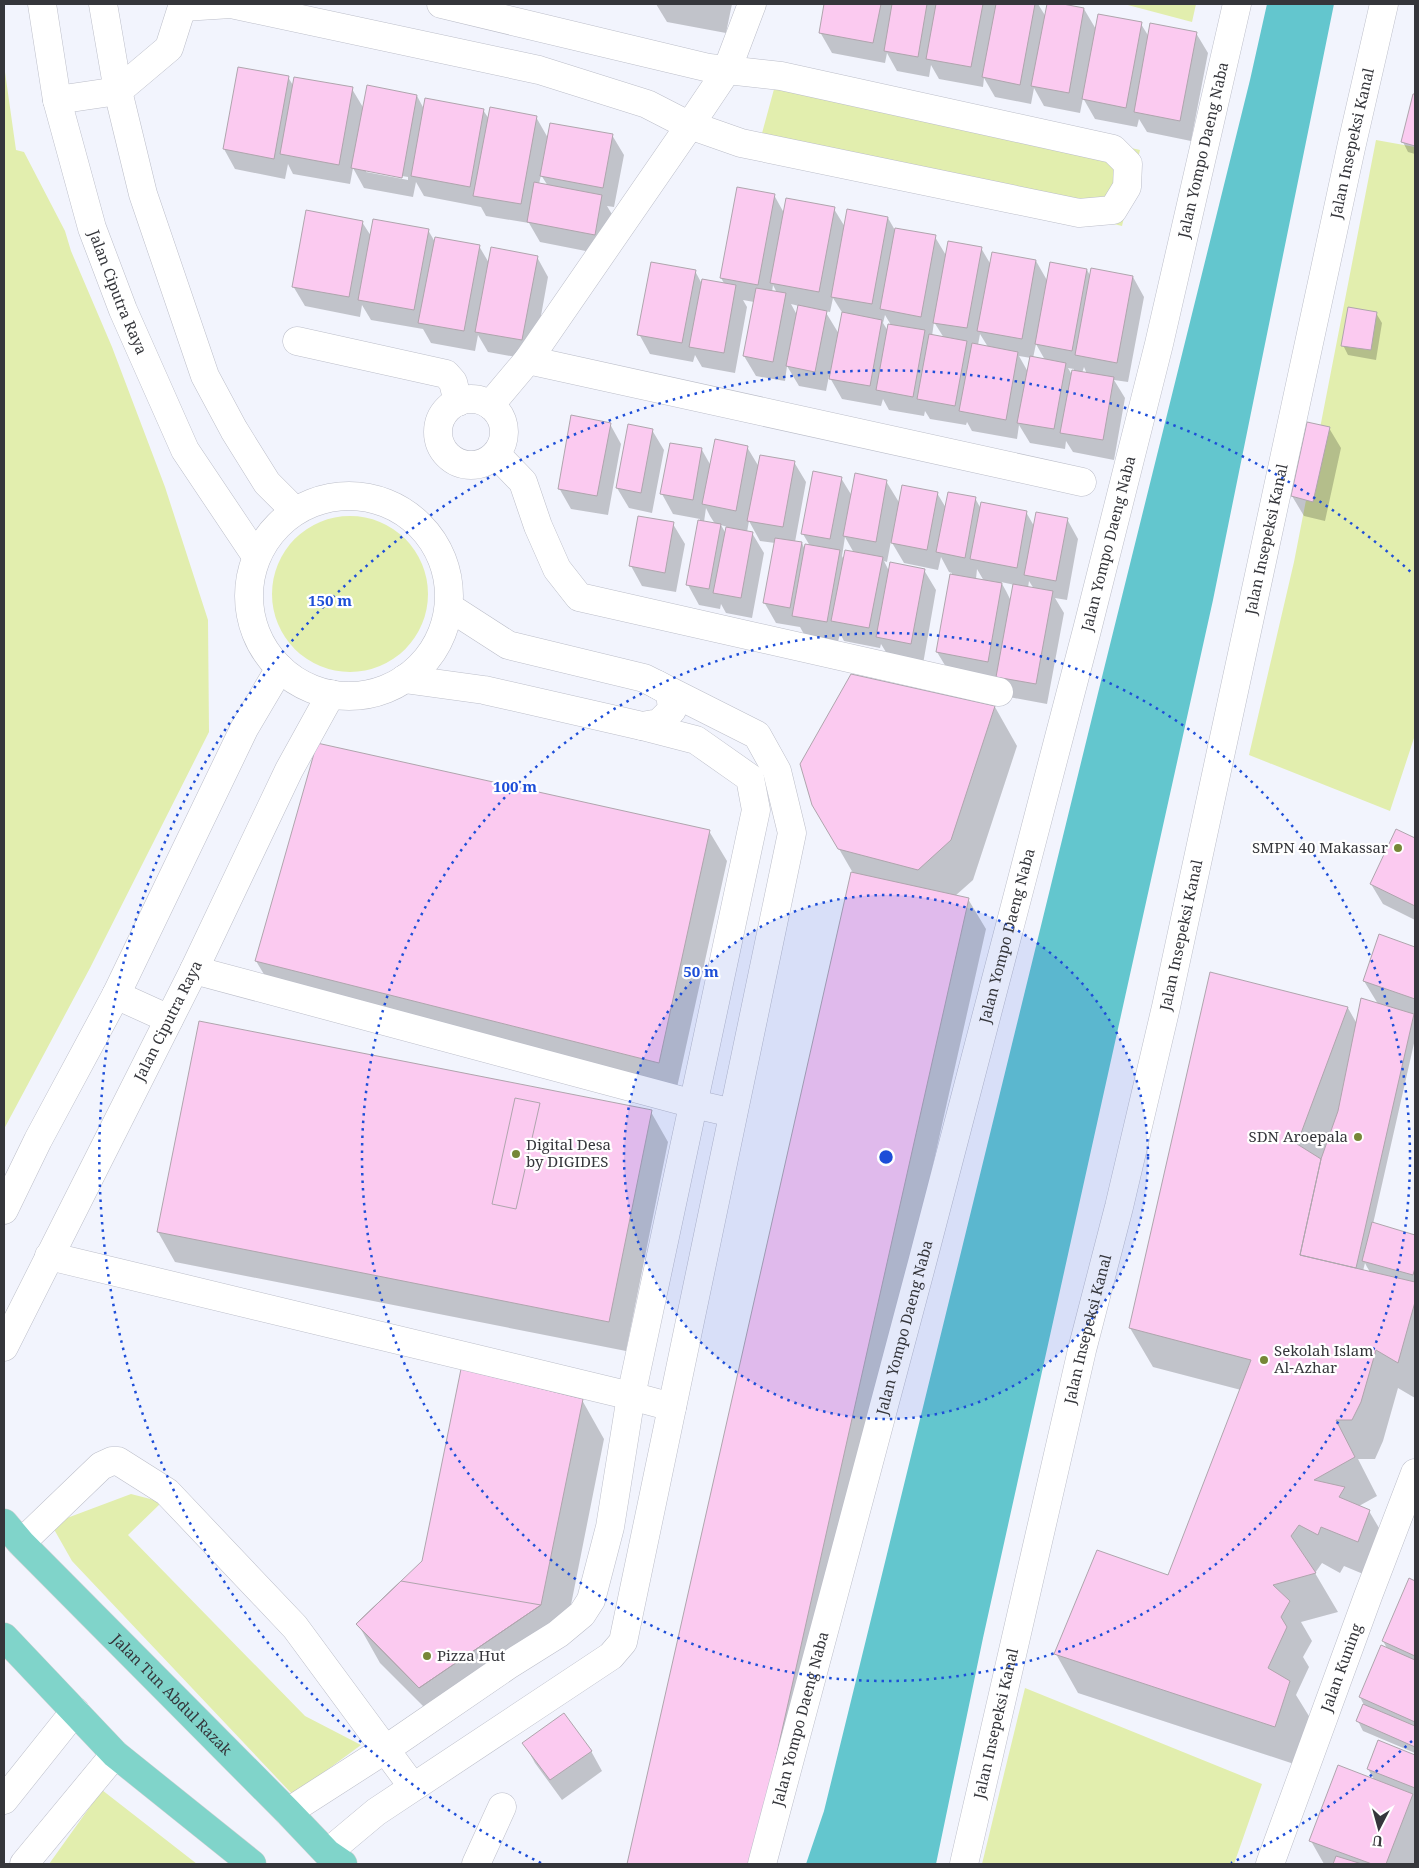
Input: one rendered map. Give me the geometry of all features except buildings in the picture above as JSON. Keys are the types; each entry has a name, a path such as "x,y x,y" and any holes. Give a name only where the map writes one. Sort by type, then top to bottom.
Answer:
{"main road":[{"name":"Jalan Tun Abdul Razak","path":"12,1533 335,1859"},
{"path":"4,1637 115,1754 252,1864"}],"street":[{"name":"Jalan Ciputra Raya","path":"42,4 57,100 92,228 123,310 185,450 256,556"},
{"path":"103,4 118,91 143,194 205,376 234,430 267,483 295,511"},
{"path":"57,100 118,91 169,48 183,5 231,4 538,70 647,104 690,125 741,143 1079,213 1113,210 1127,187 1128,164 1113,149 781,76 709,68 441,4"},
{"path":"497,397 498,412 503,423 504,434 502,444 496,454 488,461 477,464 466,464 456,461 447,455 441,446 438,436 439,425 445,411 458,402 469,399 480,400 497,397 528,360 726,70 752,4"},
{"name":"Jalan Yompo Daeng Naba","path":"762,1864 920,1273 1087,630 1159,344 1237,4"},
{"name":"Jalan Insepeksi Kanal","path":"964,1864 1082,1350 1166,1007 1348,158 1384,4"},
{"path":"297,341 446,374 497,397"},
{"path":"528,360 1082,482"},
{"path":"446,374 453,382 458,402"},
{"path":"496,454 523,482 538,526 557,569 580,597 999,692"},
{"path":"364,497 398,508 426,531 444,562 449,585 449,607 437,644 424,663 404,679 379,691 351,696 331,694 303,685 280,668 268,656 260,641 249,608 249,582 256,556 272,531 295,511 328,498 364,497"},
{"path":"335,1859 376,1812 611,1656 622,1642 792,834 776,771 757,735 644,678 508,645 449,607"},
{"path":"4,1210 38,1140 116,995 244,729 280,668"},
{"path":"642,726 659,723 672,710 670,692 644,678"},
{"path":"288,1812 558,1634 582,1614 591,1600 610,1527 632,1396 756,810 750,778 696,740 484,690 404,679"},
{"name":"Jalan Ciputra Raya","path":"4,1347 194,970 289,770 331,694"},
{"path":"756,810 779,817 788,824 792,834"},
{"path":"194,970 733,1113"},
{"path":"116,995 169,1019"},
{"path":"49,1256 672,1407"},
{"path":"662,1260 701,1266"},
{"path":"12,1533 101,1466 112,1461 118,1461 167,1492 295,1627 414,1787"},
{"name":"Jalan Kuning","path":"1270,1864 1415,1473"},
{"path":"610,1527 644,1540"},
{"path":"4,1800 75,1711"},
{"path":"24,1864 115,1754"},
{"path":"476,1864 502,1808"}],"green space":[{"path":"1124,4 1196,4 1192,22"},
{"path":"4,65 16,150 24,152 65,231 71,251 112,347 165,487 208,620 209,732 90,968 4,1129"},
{"path":"780,67 1140,150 1122,226 761,137"},
{"path":"1376,140 1415,147 1415,735 1390,811 1249,755 1294,562"},
{"path":"342,516 358,516 380,521 406,538 423,564 428,594 423,624 406,650 380,667 358,672 342,672 320,667 300,655 289,644 277,624 272,602 272,586 277,564 289,544 300,533 320,521"},
{"path":"131,1494 162,1502 128,1535 305,1716 361,1745 293,1795 72,1561 51,1524"},
{"path":"1025,1688 1262,1784 1234,1864 982,1864"},
{"path":"102,1790 197,1864 49,1864"}],"water":[{"path":"1267,4 1334,4 1213,600 983,1638 936,1864 806,1864 824,1811 1250,80"}],"place":[{"name":"SMPN 40 Makassar","path":"1398,848"},
{"name":"SDN Aroepala","path":"1358,1137"},
{"name":"Digital Desa by DIGIDES","path":"516,1154"},
{"name":"Sekolah Islam Al-Azhar","path":"1264,1360"},
{"name":"Pizza Hut","path":"427,1656"}]}
